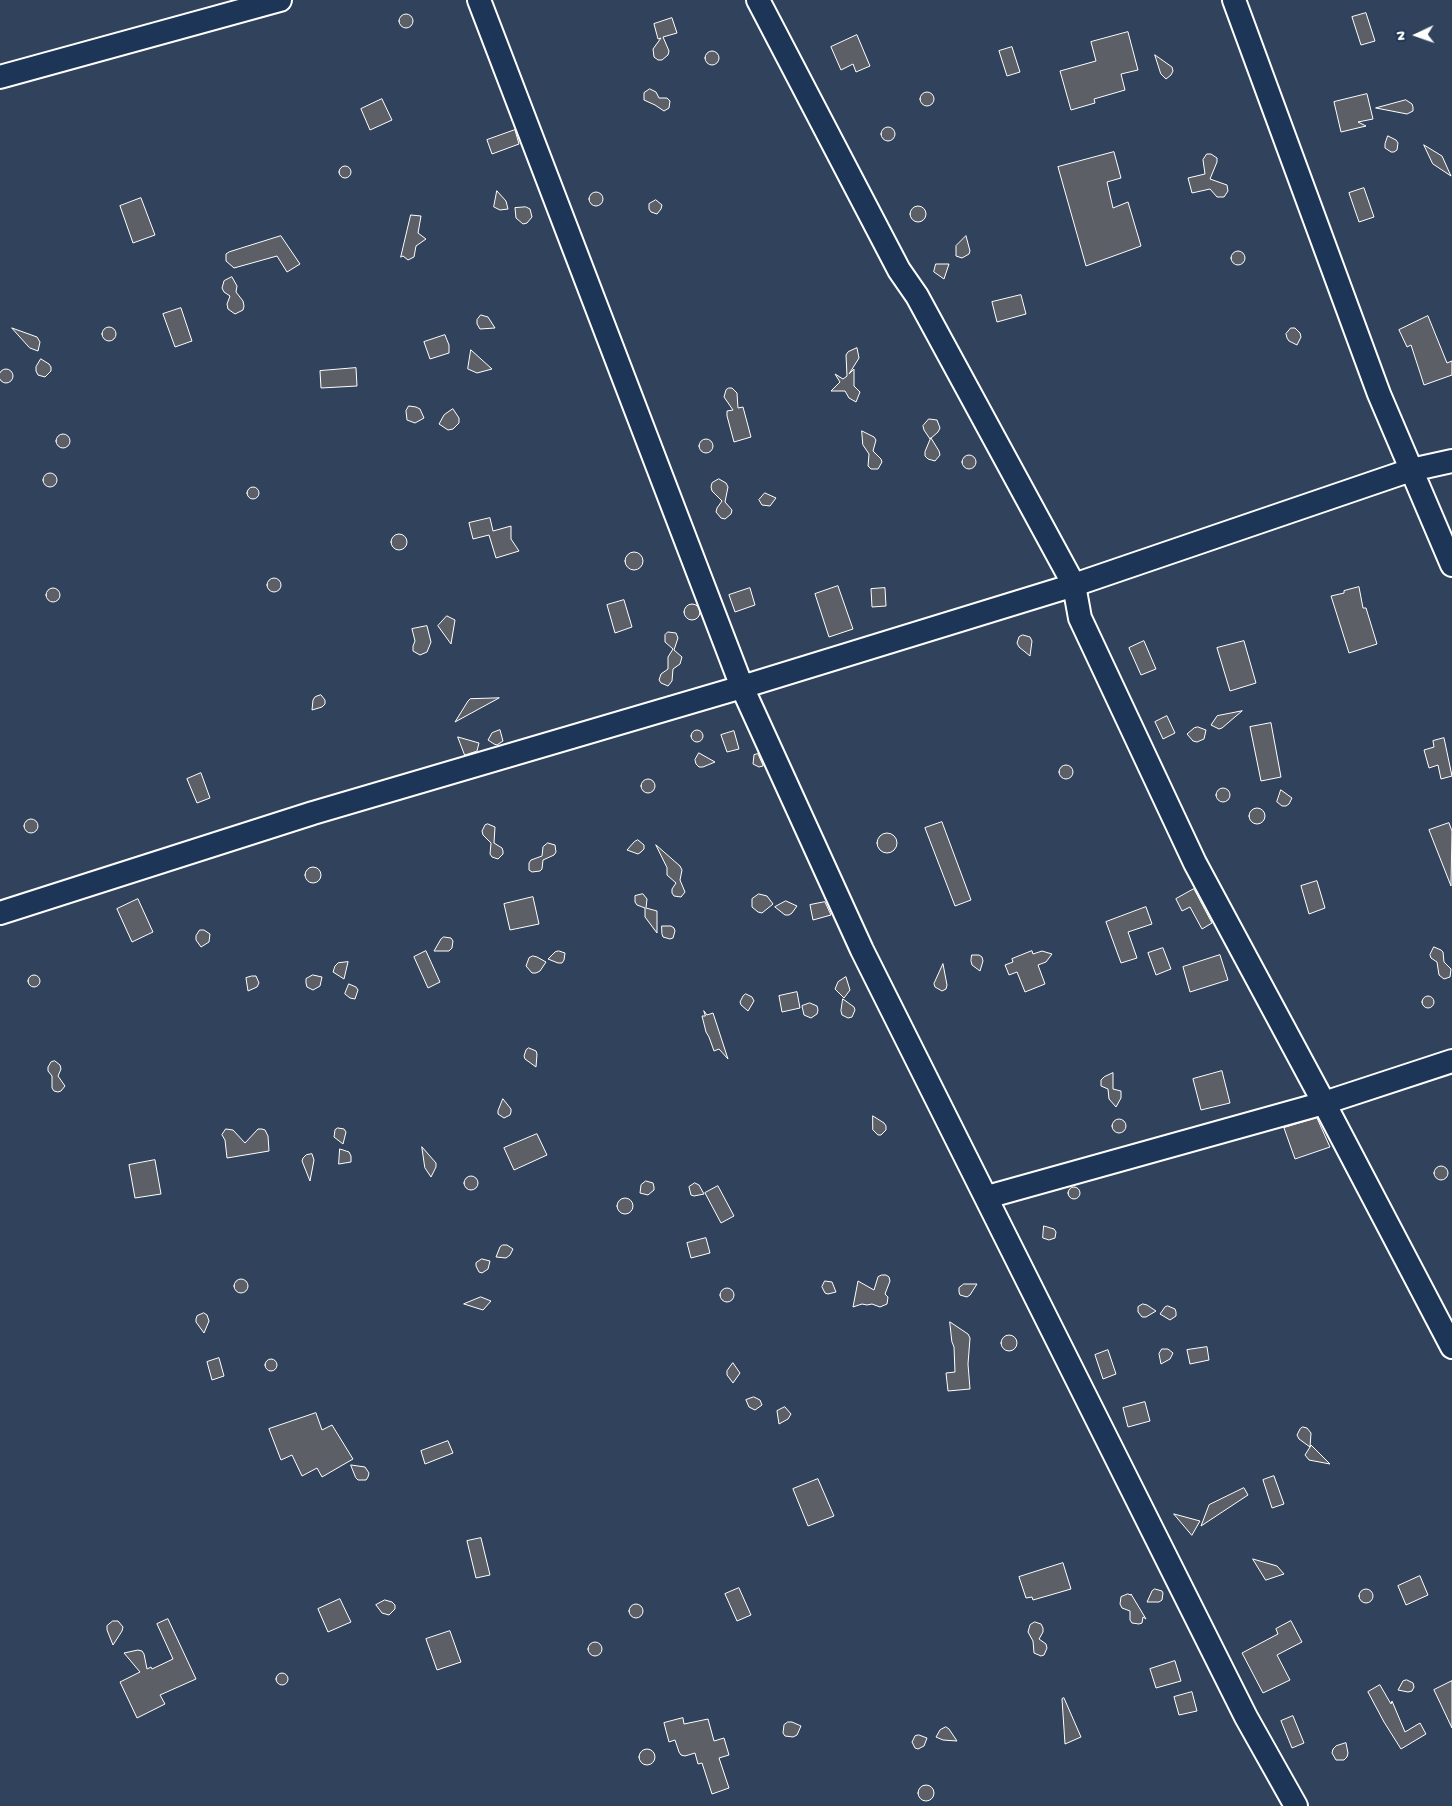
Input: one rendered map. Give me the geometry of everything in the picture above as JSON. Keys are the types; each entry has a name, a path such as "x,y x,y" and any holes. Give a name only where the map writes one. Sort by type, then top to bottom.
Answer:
{"street":[{"path":"0,76 280,0"},
{"path":"479,0 742,687 862,950 1246,1716 1296,1806"},
{"path":"758,0 899,270 917,296 1074,585 1080,618 1195,862 1452,1347"},
{"path":"1234,0 1379,394 1452,565"},
{"path":"0,913 43,901 313,813 742,687 1074,585 1411,470 1452,461"},
{"path":"987,1197 1324,1104 1452,1061"}],"building":[{"path":"1366,13 1375,41 1361,45 1352,17"},
{"path":"406,14 411,16 413,21 411,26 406,28 401,26 399,21 401,16"},
{"path":"672,18 677,33 663,37 669,51 668,55 662,60 658,60 654,57 653,49 661,38 658,39 654,24"},
{"path":"1128,32 1138,70 1121,74 1125,90 1094,99 1095,103 1071,110 1060,71 1096,61 1091,42"},
{"path":"857,35 870,66 856,72 853,64 841,70 831,47"},
{"path":"1012,47 1020,72 1007,76 999,51"},
{"path":"709,51 715,51 719,58 715,65 709,65 705,61 705,55"},
{"path":"1155,55 1172,67 1171,75 1166,79 1161,74"},
{"path":"650,89 656,92 659,98 667,98 670,101 669,108 664,111 644,100 644,93"},
{"path":"927,92 932,94 934,99 932,104 927,106 922,104 920,99 922,94"},
{"path":"1367,94 1373,119 1358,122 1366,126 1341,132 1334,102"},
{"path":"382,99 392,120 370,130 361,109"},
{"path":"1406,100 1413,107 1413,111 1407,114 1376,108"},
{"path":"885,127 891,127 895,134 891,141 885,141 881,137 881,131"},
{"path":"515,130 519,144 492,154 487,140"},
{"path":"1388,136 1398,143 1397,150 1394,152 1385,148"},
{"path":"1424,145 1442,156 1451,176 1433,164"},
{"path":"1114,152 1121,178 1107,182 1113,208 1128,202 1141,246 1086,266 1058,167"},
{"path":"1207,154 1217,158 1210,179 1227,185 1228,191 1224,197 1217,197 1210,189 1192,193 1188,178 1205,174 1203,160"},
{"path":"347,166 350,167 350,177 343,178 340,177 339,170 340,167"},
{"path":"1364,188 1374,217 1359,222 1349,193"},
{"path":"497,191 506,201 508,209 500,210 494,207"},
{"path":"596,192 601,194 603,199 601,204 596,206 591,204 589,199 591,194"},
{"path":"141,198 155,235 133,243 120,206"},
{"path":"656,200 662,205 657,214 649,209 649,204"},
{"path":"918,206 926,214 918,222 910,214"},
{"path":"526,207 530,209 532,217 527,223 523,224 516,218 515,208"},
{"path":"411,215 421,216 418,233 426,239 416,246 414,257 408,260 403,256 401,257"},
{"path":"281,236 300,264 287,272 277,256 234,268 226,261 226,254 229,252"},
{"path":"966,236 969,254 962,258 956,256 956,246"},
{"path":"1238,251 1243,253 1245,258 1243,263 1238,265 1233,263 1231,258 1233,253"},
{"path":"936,264 949,264 944,279 934,272"},
{"path":"232,277 237,286 236,292 243,301 244,306 243,310 235,314 228,309 227,304 230,296 222,288 224,281"},
{"path":"1021,295 1026,314 997,322 992,302"},
{"path":"181,308 192,341 175,347 163,314"},
{"path":"481,315 488,317 495,328 480,329 477,320"},
{"path":"1428,316 1447,363 1452,361 1452,375 1424,385 1411,345 1407,347 1399,330"},
{"path":"106,327 112,327 116,334 112,341 106,341 102,337 102,331"},
{"path":"12,328 37,337 40,342 38,351 30,348"},
{"path":"1291,328 1295,328 1300,333 1301,337 1297,345 1287,338 1286,334"},
{"path":"445,335 449,345 449,353 430,359 424,342"},
{"path":"857,348 859,358 849,374 854,369 854,386 860,392 856,402 849,398 845,391 831,391 840,382 835,374 843,379 847,376 846,355"},
{"path":"471,350 492,369 477,373 468,369"},
{"path":"41,359 51,367 51,371 45,377 38,375 36,371 36,367"},
{"path":"356,368 357,386 321,388 320,371"},
{"path":"6,369 11,371 13,376 11,381 6,383 1,381 -1,376 1,371"},
{"path":"732,388 737,393 738,408 743,407 751,437 734,442 727,416 727,411 733,410 724,397 726,390"},
{"path":"409,406 420,409 424,418 415,423 407,420 406,411"},
{"path":"453,409 459,418 459,423 453,429 448,430 439,424 444,415"},
{"path":"929,419 937,420 940,428 930,439 923,426"},
{"path":"862,431 876,440 873,451 882,462 878,469 871,469 868,466 869,454 863,445"},
{"path":"60,434 66,434 70,441 66,448 60,448 56,444 56,438"},
{"path":"931,438 940,455 935,461 925,456"},
{"path":"703,439 709,439 713,446 709,453 703,453 699,449 699,443"},
{"path":"969,455 974,457 976,462 974,467 969,469 964,467 962,462 964,457"},
{"path":"47,473 53,473 57,480 53,487 47,487 43,483 43,477"},
{"path":"719,479 726,483 728,487 725,502 732,510 731,514 725,519 721,518 716,512 722,501 712,491 711,487 712,483"},
{"path":"251,487 255,487 259,493 255,499 251,499 247,495 247,491"},
{"path":"765,493 776,498 770,506 762,505 759,500"},
{"path":"490,518 493,531 511,526 511,539 519,551 496,558 489,535 473,539 469,523"},
{"path":"399,534 405,536 407,542 405,548 399,550 393,548 391,542 393,536"},
{"path":"634,552 640,555 643,561 640,567 634,570 628,567 625,561 628,555"},
{"path":"271,578 277,578 281,585 277,592 271,592 267,588 267,582"},
{"path":"838,586 853,629 829,637 815,594"},
{"path":"1359,587 1363,608 1366,608 1377,644 1349,653 1331,596"},
{"path":"53,588 58,590 60,595 58,600 53,602 48,600 46,595 48,590"},
{"path":"750,588 755,605 735,612 729,595"},
{"path":"885,588 886,606 872,607 871,589"},
{"path":"624,600 632,627 615,633 607,605"},
{"path":"692,604 700,612 692,620 684,612"},
{"path":"447,616 455,620 451,644 438,626"},
{"path":"427,626 431,642 427,652 420,655 413,651 415,641 412,629"},
{"path":"668,632 676,633 678,638 674,650 682,657 680,664 673,669 672,681 668,686 659,680 661,674 668,669 668,657 673,649 665,642 665,635"},
{"path":"1023,635 1030,637 1032,641 1030,656 1017,643 1019,637"},
{"path":"1144,641 1156,669 1141,675 1129,648"},
{"path":"1244,641 1256,683 1230,691 1217,648"},
{"path":"321,695 325,700 325,704 312,710 313,700"},
{"path":"499,698 455,722 470,699"},
{"path":"1242,711 1222,728 1219,729 1211,725 1217,716"},
{"path":"1167,716 1175,733 1163,739 1155,722"},
{"path":"1271,723 1281,777 1261,781 1250,727"},
{"path":"1198,727 1206,730 1204,739 1197,742 1193,741 1187,734"},
{"path":"500,730 503,741 497,745 488,740 492,733"},
{"path":"699,730 702,731 702,741 695,742 692,741 691,734 692,731"},
{"path":"734,731 739,749 727,752 721,735"},
{"path":"458,737 479,743 477,751 465,755"},
{"path":"1444,738 1452,776 1441,779 1438,765 1429,768 1424,750 1434,747 1433,741"},
{"path":"699,753 715,762 699,767 695,760"},
{"path":"758,754 763,765 759,767 753,764 754,755"},
{"path":"1063,765 1069,765 1073,772 1069,779 1063,779 1059,775 1059,769"},
{"path":"201,773 210,798 197,803 187,779"},
{"path":"645,779 651,779 655,786 651,793 645,793 641,789 641,783"},
{"path":"1220,788 1226,788 1230,795 1226,802 1220,802 1216,798 1216,792"},
{"path":"1281,790 1292,798 1286,806 1282,806 1277,802"},
{"path":"1257,808 1265,816 1257,824 1249,816"},
{"path":"31,819 36,821 38,826 36,831 31,833 26,831 24,826 26,821"},
{"path":"942,822 971,900 955,906 925,828"},
{"path":"1449,823 1452,831 1451,886 1429,830"},
{"path":"488,824 495,827 494,843 502,848 503,851 503,854 498,859 490,854 491,843 483,835 482,831 485,825"},
{"path":"887,833 894,836 897,843 894,850 887,853 880,850 877,843 880,836"},
{"path":"638,840 644,845 644,849 641,852 638,854 627,850 634,842"},
{"path":"548,843 555,845 556,852 554,855 543,860 540,871 532,872 529,870 529,863 531,860 542,856 543,847"},
{"path":"656,845 682,870 680,880 685,892 681,897 674,896 672,893 676,883 667,875 667,868"},
{"path":"313,867 321,875 313,883 305,875"},
{"path":"1317,881 1325,908 1309,914 1301,886"},
{"path":"1194,889 1212,923 1202,929 1190,907 1182,911 1176,899"},
{"path":"643,894 647,899 646,908 657,911 657,933 645,917 645,908 637,905 635,902 635,896"},
{"path":"759,894 767,896 773,904 762,913 752,907 752,899"},
{"path":"533,897 539,924 510,930 504,904"},
{"path":"138,899 153,932 132,942 117,909"},
{"path":"786,901 797,906 789,915 785,915 775,907"},
{"path":"825,902 831,915 813,920 810,905"},
{"path":"1146,907 1152,924 1128,932 1137,958 1121,963 1106,922"},
{"path":"662,926 674,928 673,938 663,937"},
{"path":"200,930 210,934 209,942 201,947 196,940"},
{"path":"444,937 451,938 453,941 452,948 449,951 434,951 441,939"},
{"path":"1434,947 1443,952 1444,962 1451,969 1450,977 1444,979 1439,975 1437,962 1430,955"},
{"path":"1163,948 1171,969 1156,975 1148,953"},
{"path":"426,951 440,982 428,988 414,957"},
{"path":"1032,951 1033,954 1042,951 1052,954 1046,962 1038,965 1045,984 1025,992 1017,972 1009,975 1005,965 1013,962 1012,959"},
{"path":"555,952 565,953 562,963 548,959"},
{"path":"972,955 982,957 983,961 980,971 972,965"},
{"path":"1220,955 1228,980 1190,992 1183,967"},
{"path":"533,956 546,962 540,971 536,973 532,973 526,966 529,958"},
{"path":"348,962 344,979 333,972 338,963"},
{"path":"943,964 947,985 946,989 942,991 935,987 934,984"},
{"path":"36,975 39,976 39,986 32,987 29,986 28,979 29,976"},
{"path":"313,975 322,977 320,986 313,990 307,987 306,979"},
{"path":"256,976 259,983 257,987 248,991 246,978"},
{"path":"846,977 850,990 844,998 835,989 838,982"},
{"path":"349,984 358,990 355,999 345,994"},
{"path":"797,992 800,1008 782,1012 779,996"},
{"path":"746,994 752,997 754,1001 748,1011 740,1002"},
{"path":"1430,996 1433,997 1433,1007 1426,1008 1423,1007 1422,1000 1423,997"},
{"path":"843,999 854,1007 855,1010 852,1017 848,1018 842,1015"},
{"path":"810,1003 817,1006 818,1010 817,1014 811,1018 804,1015 802,1006"},
{"path":"704,1011 707,1015 713,1013 728,1059 719,1049 714,1051 702,1016 705,1016"},
{"path":"529,1048 536,1051 536,1067 525,1059 526,1050"},
{"path":"55,1061 60,1065 61,1069 58,1076 65,1086 58,1092 52,1088 52,1076 48,1071 51,1062"},
{"path":"1222,1071 1230,1103 1201,1110 1193,1079"},
{"path":"1113,1073 1113,1089 1121,1091 1121,1098 1116,1107 1109,1099 1108,1089 1101,1086 1101,1080"},
{"path":"503,1099 511,1109 510,1115 504,1118 498,1114"},
{"path":"873,1116 886,1126 886,1130 881,1135 878,1135 873,1130"},
{"path":"1317,1118 1330,1147 1295,1159 1284,1128"},
{"path":"1119,1119 1124,1121 1126,1126 1124,1131 1119,1133 1114,1131 1112,1126 1114,1121"},
{"path":"338,1128 344,1129 346,1132 343,1144 334,1137 335,1130"},
{"path":"226,1129 233,1130 245,1143 258,1129 265,1130 268,1136 269,1151 227,1158 225,1140 222,1135"},
{"path":"537,1134 547,1155 514,1170 504,1148"},
{"path":"422,1147 436,1163 431,1177 425,1168"},
{"path":"340,1149 349,1152 351,1162 339,1164"},
{"path":"312,1154 314,1160 310,1181 302,1161 306,1155"},
{"path":"155,1160 161,1194 135,1198 129,1165"},
{"path":"1441,1166 1446,1168 1448,1173 1446,1178 1441,1180 1436,1178 1434,1173 1436,1168"},
{"path":"471,1176 476,1178 478,1183 476,1188 471,1190 466,1188 464,1183 466,1178"},
{"path":"646,1181 653,1183 654,1187 654,1190 648,1195 640,1193 641,1185"},
{"path":"695,1183 699,1185 704,1194 691,1195 689,1187"},
{"path":"718,1186 734,1216 721,1223 705,1193"},
{"path":"1076,1187 1079,1188 1079,1198 1072,1199 1069,1198 1068,1191 1069,1188"},
{"path":"625,1198 633,1206 625,1214 617,1206"},
{"path":"1044,1226 1054,1229 1056,1232 1055,1238 1049,1240 1043,1238"},
{"path":"706,1238 710,1253 691,1258 687,1243"},
{"path":"503,1245 513,1249 510,1255 506,1258 496,1257 500,1247"},
{"path":"482,1259 490,1261 488,1269 482,1273 479,1272 476,1263"},
{"path":"882,1275 889,1277 890,1281 885,1294 888,1297 887,1304 880,1307 872,1304 862,1304 853,1307 858,1281 874,1290 878,1277"},
{"path":"241,1279 246,1281 248,1286 246,1291 241,1293 236,1291 234,1286 236,1281"},
{"path":"825,1281 832,1282 836,1292 825,1293 822,1287"},
{"path":"964,1284 977,1284 967,1297 960,1295 959,1292 959,1288"},
{"path":"724,1288 730,1288 734,1295 730,1302 724,1302 720,1298 720,1292"},
{"path":"481,1297 491,1301 483,1310 464,1304"},
{"path":"1143,1304 1156,1311 1146,1317 1142,1317 1138,1312 1138,1307"},
{"path":"1168,1306 1175,1309 1176,1312 1176,1316 1170,1320 1160,1314"},
{"path":"204,1313 209,1321 204,1333 196,1319 197,1316"},
{"path":"950,1322 968,1334 970,1338 968,1364 970,1389 948,1391 946,1373 955,1372"},
{"path":"1009,1335 1015,1337 1017,1343 1015,1349 1009,1351 1003,1349 1001,1343 1003,1337"},
{"path":"1207,1347 1209,1360 1190,1364 1187,1350"},
{"path":"1162,1349 1168,1349 1173,1353 1170,1359 1161,1364 1159,1354"},
{"path":"1108,1350 1116,1374 1103,1379 1095,1355"},
{"path":"219,1358 224,1376 212,1380 207,1362"},
{"path":"273,1359 276,1360 276,1370 269,1371 266,1370 265,1363 266,1360"},
{"path":"733,1363 740,1373 733,1383 727,1375 727,1371"},
{"path":"754,1397 760,1400 762,1405 755,1410 749,1407 746,1400"},
{"path":"1145,1402 1150,1421 1128,1427 1123,1408"},
{"path":"785,1407 791,1414 788,1419 779,1424 777,1411"},
{"path":"316,1413 322,1430 332,1425 353,1459 322,1477 317,1468 302,1476 292,1455 281,1460 269,1429"},
{"path":"1303,1427 1307,1428 1311,1433 1310,1447 1299,1439 1297,1435"},
{"path":"448,1441 453,1453 425,1464 421,1451"},
{"path":"1311,1445 1330,1464 1309,1460 1305,1455"},
{"path":"351,1465 365,1467 369,1473 366,1480 358,1480 356,1478"},
{"path":"1274,1476 1284,1504 1272,1508 1263,1480"},
{"path":"818,1479 834,1516 808,1526 793,1489"},
{"path":"1244,1488 1248,1495 1201,1526 1209,1505"},
{"path":"1174,1514 1200,1521 1192,1535"},
{"path":"481,1538 490,1575 476,1578 467,1541"},
{"path":"1253,1559 1277,1566 1284,1574 1266,1580"},
{"path":"1063,1563 1071,1589 1033,1600 1032,1597 1026,1598 1019,1577"},
{"path":"1420,1576 1428,1595 1406,1605 1398,1586"},
{"path":"739,1588 751,1615 737,1621 725,1594"},
{"path":"1155,1589 1162,1591 1162,1600 1159,1602 1147,1602 1152,1591"},
{"path":"1363,1589 1369,1589 1373,1596 1369,1603 1363,1603 1359,1599 1359,1593"},
{"path":"1131,1594 1146,1619 1143,1617 1142,1623 1132,1623 1130,1611 1122,1608 1120,1604 1121,1597"},
{"path":"340,1599 351,1622 328,1632 318,1609"},
{"path":"385,1600 395,1605 395,1609 389,1615 382,1613 376,1605"},
{"path":"636,1604 641,1606 643,1611 641,1616 636,1618 631,1616 629,1611 631,1606"},
{"path":"168,1619 196,1679 160,1695 165,1704 137,1718 120,1682 140,1672 124,1653 142,1651 147,1669 151,1667 152,1669 173,1659 157,1624"},
{"path":"113,1621 118,1621 123,1627 113,1645 107,1626"},
{"path":"1291,1621 1302,1642 1277,1655 1290,1680 1263,1693 1242,1653 1278,1634 1276,1629"},
{"path":"1035,1622 1041,1624 1043,1628 1039,1639 1046,1644 1047,1648 1044,1655 1041,1656 1034,1653 1033,1641 1028,1632 1030,1625"},
{"path":"450,1631 461,1662 437,1670 426,1639"},
{"path":"595,1642 600,1644 602,1649 600,1654 595,1656 590,1654 588,1649 590,1644"},
{"path":"1175,1661 1181,1681 1156,1688 1150,1669"},
{"path":"284,1673 287,1674 287,1684 280,1685 277,1684 276,1677 277,1674"},
{"path":"1407,1680 1413,1683 1412,1691 1398,1690 1403,1681"},
{"path":"1452,1681 1452,1728 1434,1690"},
{"path":"1380,1685 1391,1704 1392,1701 1405,1732 1420,1723 1426,1734 1401,1749 1368,1692"},
{"path":"1192,1692 1197,1711 1179,1715 1174,1697"},
{"path":"1064,1698 1081,1737 1065,1744 1062,1699"},
{"path":"1293,1716 1304,1743 1292,1748 1281,1721"},
{"path":"683,1718 684,1724 708,1719 714,1741 724,1738 729,1755 719,1758 729,1788 712,1794 702,1763 698,1764 695,1753 685,1756 681,1755 675,1740 669,1742 664,1723"},
{"path":"788,1722 801,1726 797,1735 793,1737 785,1736 783,1733 784,1725"},
{"path":"946,1727 957,1741 943,1740 936,1737 940,1730"},
{"path":"919,1735 927,1738 924,1746 918,1749 915,1748 912,1742 915,1736"},
{"path":"1346,1743 1347,1757 1344,1760 1336,1760 1332,1753 1333,1749"},
{"path":"647,1749 655,1757 647,1765 639,1757"},
{"path":"926,1785 934,1793 926,1801 918,1793"}]}
